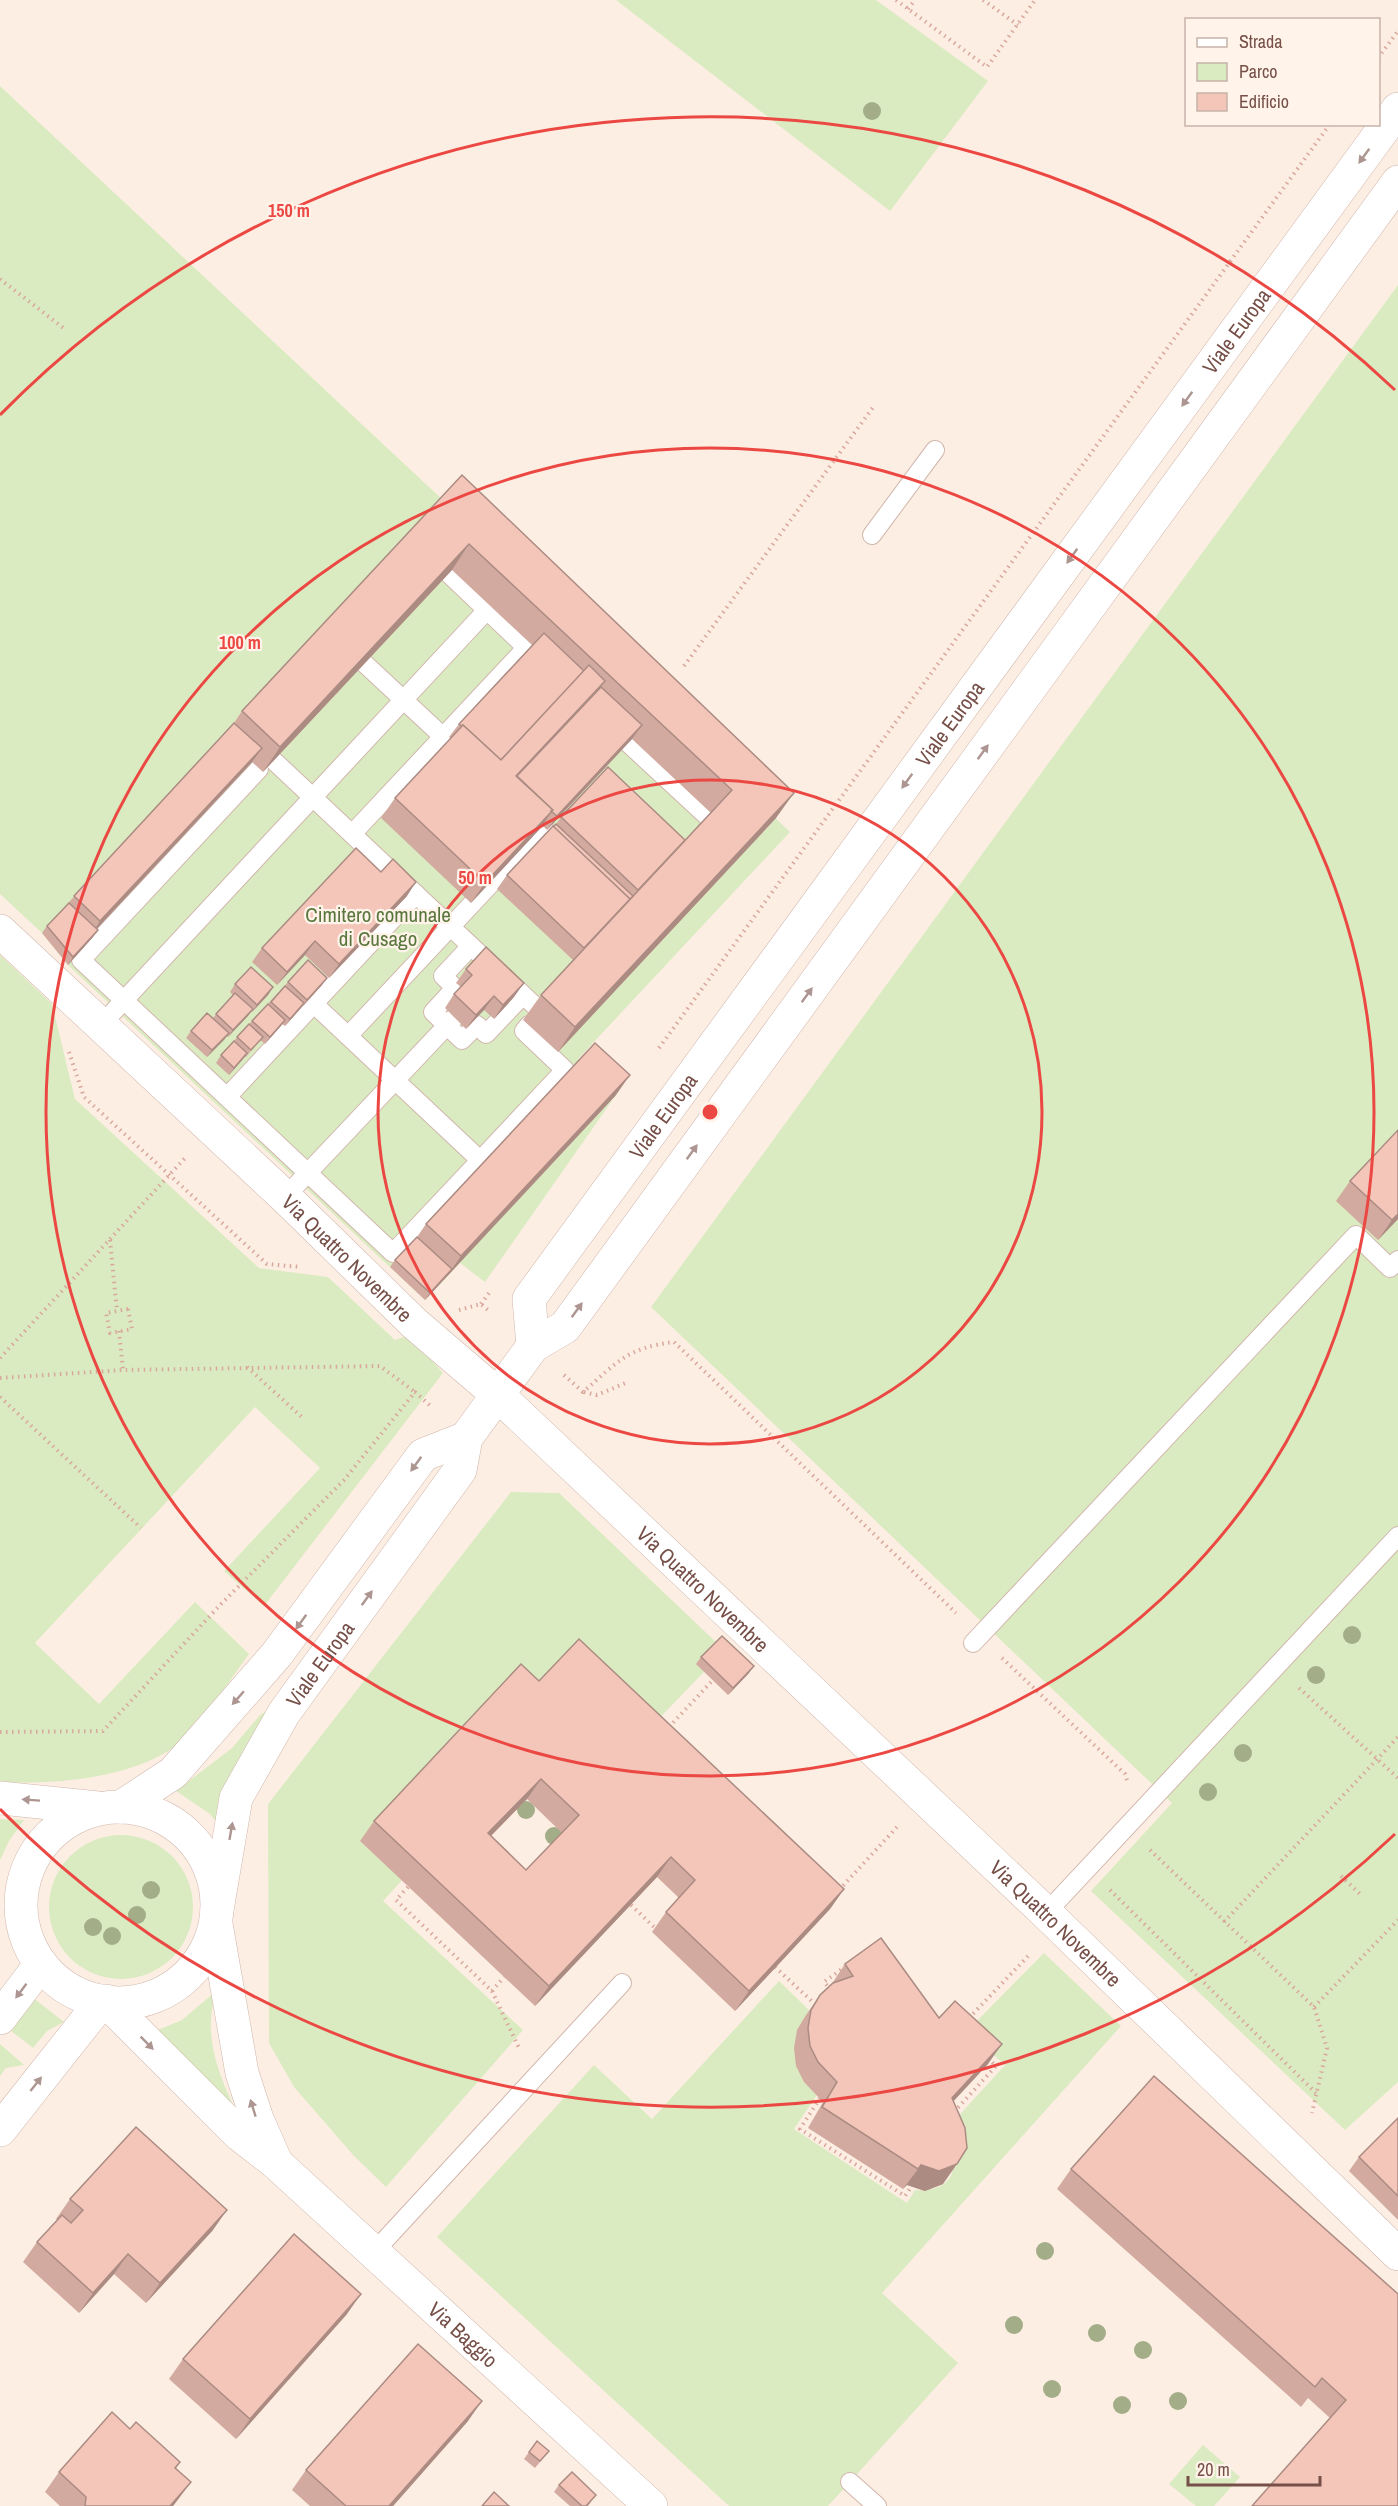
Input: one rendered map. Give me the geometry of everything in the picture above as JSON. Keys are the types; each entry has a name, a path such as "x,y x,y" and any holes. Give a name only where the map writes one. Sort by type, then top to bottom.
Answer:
{"street":[{"name":"Viale Europa","path":"532,1346 529,1299 1398,109"},
{"name":"Viale Europa","path":"217,1917 236,1798 284,1713 460,1470 466,1438 532,1346 565,1327 1398,182"},
{"name":"Via Quattro Novembre","path":"0,931 285,1197 414,1323 498,1395 1046,1913 1398,2254"},
{"name":"Viale Europa","path":"112,1808 173,1773 277,1654 423,1455 466,1438"},
{"path":"0,1798 112,1808 156,1814 172,1822 198,1847 216,1887 217,1917 202,1958 187,1976 169,1990 148,1999 125,2003 104,2001 68,1988 41,1964 25,1931 11,1890 30,1866 45,1841 67,1822 84,1813 112,1808"},
{"name":"Via Baggio","path":"217,1917 242,2073 275,2162"},
{"path":"0,2018 41,1964"},
{"path":"0,2130 104,2001"},
{"name":"Via Baggio","path":"104,2001 240,2135 275,2162 651,2506"}],"lane":[{"path":"872,536 935,450"},
{"path":"352,834 529,649 448,573"},
{"path":"101,1025 487,610"},
{"path":"364,663 466,758"},
{"path":"628,743 710,819"},
{"path":"450,1010 462,1040 475,1023 486,1034 530,1001 313,797 266,765 81,960 393,1253 565,1070 524,1031 529,1025"},
{"path":"348,1036 543,828 527,815"},
{"path":"227,1097 416,894"},
{"path":"285,1197 395,1081 450,1010 455,988 443,976 471,946"},
{"path":"314,1004 480,1160"},
{"path":"976,1639 1356,1236 1390,1268 1398,1260"},
{"path":"1046,1913 1398,1536"},
{"path":"373,2253 622,1983"},
{"path":"850,2482 877,2506"}],"path":[{"path":"896,0 987,66 1035,0"},
{"path":"908,9 915,0"},
{"path":"983,0 1017,25"},
{"path":"1380,55 1398,31"},
{"path":"656,1053 1329,126"},
{"path":"0,279 66,330"},
{"path":"684,666 874,406"},
{"path":"68,1046 84,1097 267,1264 303,1268"},
{"path":"0,1358 213,1129"},
{"path":"110,1240 117,1311"},
{"path":"414,1323 481,1304 494,1286"},
{"path":"481,1304 584,1392 597,1395 628,1382"},
{"path":"128,1309 132,1329 119,1331 110,1333 106,1313 128,1309"},
{"path":"119,1331 123,1370"},
{"path":"584,1392 629,1353 649,1345 674,1342 976,1639 1125,1774 1140,1813 1150,1851 1314,2007 1327,2048 1305,2141 1313,2174"},
{"path":"0,1378 123,1370 380,1366 415,1392 466,1438"},
{"path":"247,1367 304,1419"},
{"path":"0,1732 103,1731 221,1604 344,1480 415,1392"},
{"path":"0,1397 141,1528"},
{"path":"1276,1667 1398,1778"},
{"path":"661,1735 713,1680"},
{"path":"1224,1922 1398,1737"},
{"path":"833,1896 904,1820"},
{"path":"1088,1869 1317,2093"},
{"path":"1341,1876 1360,1894"},
{"path":"408,1887 396,1900 492,1990 534,2079"},
{"path":"631,1905 655,1928"},
{"path":"1314,2007 1398,1920"},
{"path":"966,2022 1036,1947"},
{"path":"836,1996 824,1982 850,1962"},
{"path":"776,1967 817,2006"},
{"path":"492,1990 504,1977"},
{"path":"949,2117 996,2066 981,2052"},
{"path":"820,2098 800,2129 905,2196 911,2187"}],"green space":[{"path":"616,0 876,0 988,81 890,211"},
{"name":"Cimitero comunale di Cusago","path":"0,86 444,501 790,832 578,1059 616,1095 485,1282 460,1263 425,1300 68,965 42,933 0,894"},
{"path":"1398,285 1398,2082 1345,2130 1091,1891 1172,1803 651,1307"},
{"path":"0,955 52,1004 75,1099 259,1268 328,1277 395,1340 409,1335 443,1373 264,1606 224,1571 320,1468 255,1407 35,1643 99,1704 195,1602 249,1654 202,1720 184,1739 166,1752 122,1771 71,1780 22,1783 0,1782"},
{"path":"511,1492 559,1493 717,1643 704,1672 644,1734 360,1841 402,1880 383,1901 523,2030 386,2187 354,2156 294,2087 269,2043 268,1804"},
{"path":"266,1712 216,1822 210,1814 176,1791 232,1748 261,1714"},
{"path":"0,1819 24,1820 9,1841 0,1860"},
{"path":"121,1835 148,1841 161,1847 172,1856 181,1867 187,1880 193,1907 187,1934 181,1947 172,1958 161,1967 148,1973 121,1979 94,1973 81,1967 70,1958 61,1947 55,1934 49,1907 55,1880 61,1867 70,1856 81,1847 94,1841"},
{"path":"1044,1953 1121,2026 882,2293 958,2363 828,2506 729,2506 437,2237 594,2065 652,2119 779,1981 810,2011 804,2082 817,2095 794,2129 907,2203 915,2190 934,2189 949,2178 953,2166 944,2132 1005,2065 967,2031"},
{"path":"215,1992 211,2025 212,2040 223,2082 236,2111 158,2030 182,2020"},
{"path":"32,1997 64,2022 47,2031 33,2048 10,2030"},
{"path":"0,2044 24,2065 6,2068 0,2076"},
{"path":"1203,2445 1240,2477 1214,2506 1196,2506 1169,2484"}],"building":[{"path":"462,475 794,793 575,1027 541,995 732,790 469,544 280,747 242,711"},
{"path":"544,633 584,671 501,760 463,725 459,724"},
{"path":"589,665 605,681 516,776 553,810 485,883 395,798 463,725 501,760"},
{"path":"601,687 642,725 557,816 517,776"},
{"path":"234,723 262,748 100,921 74,896"},
{"path":"608,767 685,840 638,890 561,817"},
{"path":"556,824 633,896 630,899 553,827"},
{"path":"553,826 630,899 584,948 507,875"},
{"path":"356,848 381,872 393,859 416,882 339,964 315,941 287,972 262,948"},
{"path":"69,903 98,930 73,957 47,926"},
{"path":"486,947 524,983 503,1005 494,996 476,1015 454,994 472,975 466,969"},
{"path":"308,960 327,978 307,1000 288,982"},
{"path":"251,967 273,987 257,1005 235,984"},
{"path":"285,986 304,1003 290,1019 271,1002"},
{"path":"235,993 253,1009 233,1030 216,1014"},
{"path":"268,1004 285,1020 270,1037 252,1021"},
{"path":"207,1013 229,1033 212,1050 191,1031"},
{"path":"249,1024 263,1037 251,1050 237,1037"},
{"path":"234,1041 247,1053 234,1068 221,1055"},
{"path":"595,1043 630,1075 461,1256 426,1224"},
{"path":"1398,1130 1398,1214 1392,1220 1350,1181"},
{"path":"417,1237 452,1269 430,1293 395,1260"},
{"path":"722,1636 754,1666 733,1688 701,1657"},
{"path":"579,1639 844,1889 749,1991 666,1912 695,1880 671,1857 549,1986 374,1821 521,1664 539,1681","holes":["541,1779 579,1815 526,1870 488,1833"]},
{"path":"881,1938 939,2018 955,2001 1002,2044 952,2098 965,2128 967,2148 957,2164 939,2171 921,2165 918,2169 822,2107 837,2082 818,2062 810,2046 808,2028 811,2010 820,1995 833,1983 853,1976 845,1964"},
{"path":"1154,2076 1398,2294 1398,2506 1252,2506 1346,2400 1322,2378 1315,2387 1071,2169"},
{"path":"1398,2118 1398,2196 1359,2157"},
{"path":"136,2127 227,2210 160,2283 128,2254 93,2293 37,2242 62,2215 71,2223 83,2210 70,2199"},
{"path":"294,2234 361,2294 250,2419 183,2359"},
{"path":"418,2344 482,2401 389,2506 346,2506 306,2470"},
{"path":"112,2412 130,2429 136,2422 180,2462 175,2468 191,2482 170,2506 85,2506 86,2497 59,2472"},
{"path":"537,2441 549,2451 540,2461 529,2452"},
{"path":"572,2472 596,2495 586,2506 582,2506 559,2485"},
{"path":"494,2492 509,2506 482,2506"}]}
